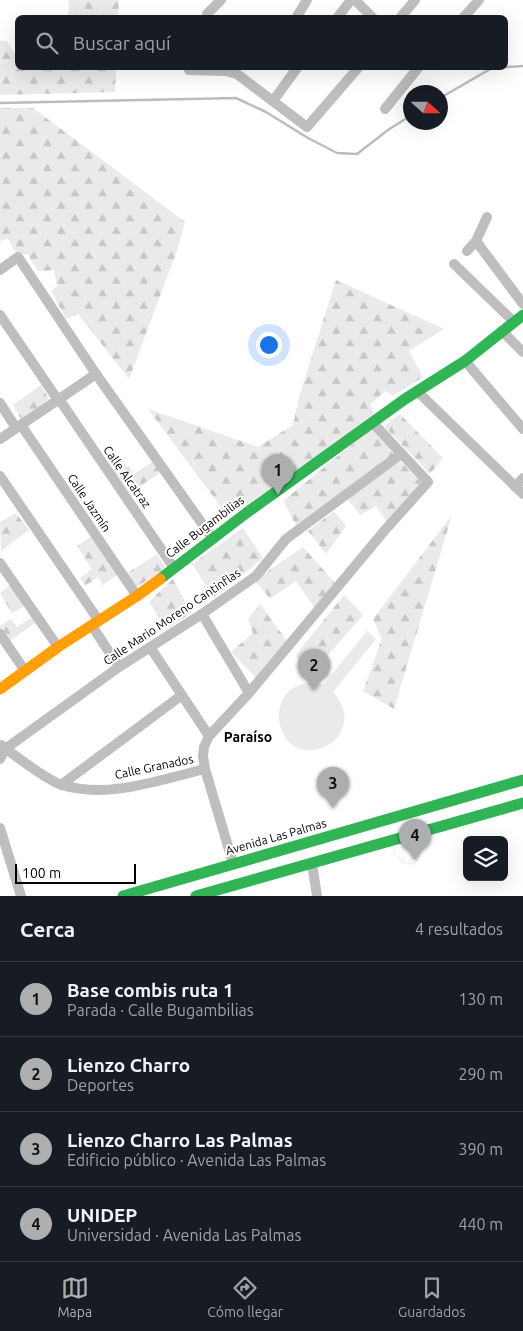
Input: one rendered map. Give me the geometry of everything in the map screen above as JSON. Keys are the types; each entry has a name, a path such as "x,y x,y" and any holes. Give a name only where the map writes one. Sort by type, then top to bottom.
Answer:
{"main road":[{"name":"Calle Bugambilias","path":"0,689 58,647 137,596 373,423 464,361 518,319"},
{"name":"Avenida Las Palmas","path":"124,896 523,780"},
{"path":"196,896 523,803"}],"street":[{"path":"207,14 220,0"},
{"path":"298,15 307,0"},
{"path":"340,15 353,0 370,15"},
{"path":"402,15 414,0"},
{"path":"466,15 478,0"},
{"path":"189,70 226,71 238,74 307,127 356,70"},
{"path":"273,102 296,70"},
{"path":"385,109 416,70"},
{"path":"467,251 476,241 487,217"},
{"path":"476,241 523,304"},
{"path":"0,270 18,257 96,374 213,539"},
{"path":"454,264 518,319"},
{"name":"Calle Alcatraz","path":"0,315 174,568"},
{"path":"502,331 523,352"},
{"path":"464,361 523,429"},
{"path":"0,439 96,374"},
{"path":"418,392 519,491 523,478"},
{"name":"Calle Jazmín","path":"0,403 137,596"},
{"path":"234,863 205,769 204,747 209,736 249,693 385,530 428,482 373,423"},
{"name":"Calle Mario Moreno Cantinflas","path":"3,746 256,576 286,539 401,454"},
{"path":"0,476 96,623 120,667"},
{"path":"0,563 58,647"},
{"path":"202,614 249,693"},
{"path":"0,634 25,671"},
{"path":"150,646 209,736"},
{"path":"61,785 182,695"},
{"path":"0,759 3,746"},
{"name":"Calle Granados","path":"3,746 61,785 90,790 117,789 205,769"},
{"path":"0,831 21,896"},
{"path":"312,864 317,896"}],"path":[{"path":"394,853 404,864 415,862 418,858 419,853 416,848 405,837"}],"green space":[{"path":"69,0 119,0 118,15 68,15"},
{"path":"0,41 7,41 15,54 15,70 116,70 115,92 0,95"},
{"path":"0,108 33,108 185,222 178,248 129,379 78,314 66,319 51,291 57,286 54,270 38,271 28,255 16,253 8,239 0,241"},
{"path":"336,280 444,329 409,351 423,377 393,396 385,391 370,405 375,415 235,513 224,511 148,409 258,447 293,425 299,397"},
{"path":"41,385 49,399 21,419 13,405"},
{"path":"400,414 443,458 430,474 384,426"},
{"path":"372,428 395,454 296,525 283,501"},
{"path":"154,461 160,473 130,493 112,469 124,463 134,474"},
{"path":"400,461 421,482 388,524 376,506 360,515 347,498"},
{"path":"334,511 346,526 326,554 308,531"},
{"path":"16,513 29,530 1,551 0,522"},
{"path":"452,515 394,709 363,691 382,639 373,619"},
{"path":"243,528 263,558 214,598 192,564"},
{"path":"92,536 118,574 103,585 98,577 85,586 80,578 92,569 77,546"},
{"path":"303,547 336,584 316,610 296,581 270,599 255,580"},
{"path":"157,554 166,568 135,588 126,574"},
{"path":"173,579 191,613 167,629 149,602"},
{"path":"10,585 25,606 12,613 0,593"},
{"path":"344,595 363,615 314,671 295,656"},
{"path":"260,604 287,641 256,678 231,652 253,633 248,619"},
{"path":"32,617 35,623 8,642 0,630 0,626 11,619 17,627"},
{"path":"367,631 376,639 333,692 342,705 344,715 339,735 332,743 318,749 304,750 292,745 284,735 280,723 279,710 284,698 293,688 308,683 324,684"}],"waterway":[{"path":"508,67 523,66"},
{"path":"448,93 489,70"},
{"path":"0,103 236,98 266,112 308,138 337,153 357,154 403,120"}],"traffic: fast":[{"path":"160,579 245,514 405,399 465,361 523,315"},
{"path":"123,896 523,780"},
{"path":"196,896 523,803"}],"traffic: slow":[{"path":"0,689 58,647 160,579"}],"place":[{"name":"Base combis ruta 1","path":"278,495"},
{"name":"Lienzo Charro","path":"314,690"},
{"name":"Lienzo Charro Las Palmas","path":"333,808"},
{"name":"UNIDEP","path":"415,860"}],"district":[{"name":"Paraíso","path":"248,737"}]}
